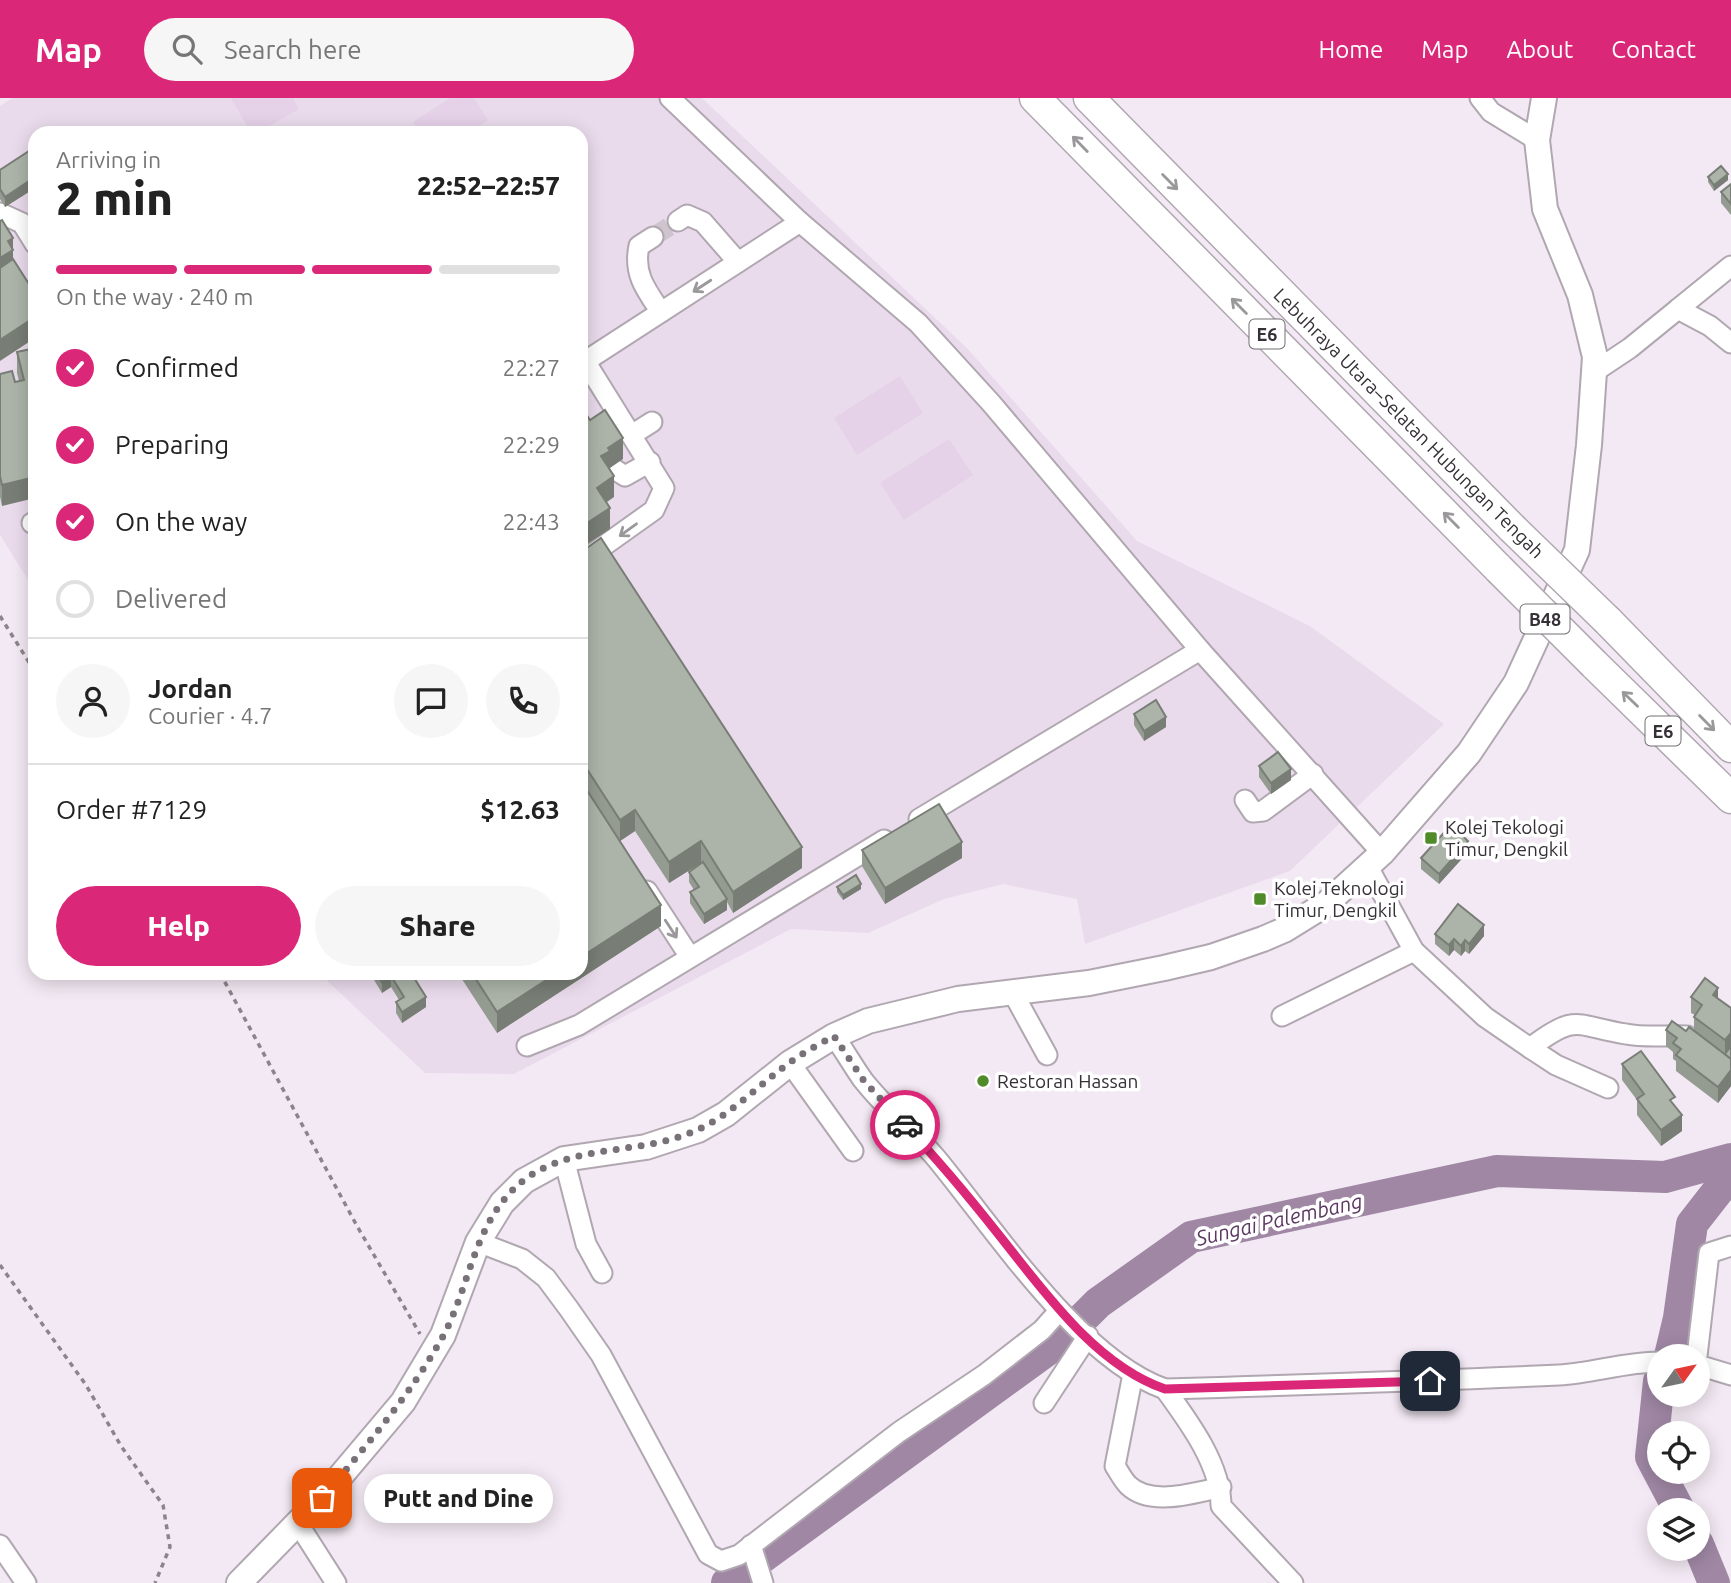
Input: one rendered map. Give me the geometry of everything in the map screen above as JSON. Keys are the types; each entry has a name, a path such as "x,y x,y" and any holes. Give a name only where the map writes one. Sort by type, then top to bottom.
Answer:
{"highway":[{"name":"Lebuhraya Utara–Selatan Hubungan Tengah","path":"1035,98 1499,569 1731,799"},
{"name":"Lebuhraya Utara–Selatan Hubungan Tengah","path":"1089,98 1731,747"}],"main road":[{"name":"B48","path":"239,1583 322,1498 403,1402 443,1335 478,1242 502,1203 524,1181 564,1159 646,1147 698,1129 726,1114 790,1063 834,1036 867,1021 906,1009 958,999 1089,983 1211,957 1242,946 1284,930 1303,918 1345,888 1375,860 1469,753 1516,683 1577,550 1595,357 1580,295 1545,209 1537,140 1544,98"}],"street":[{"path":"670,98 800,222 918,323 991,403 1200,649 1313,774 1375,860 1414,951 1485,1017 1556,1065 1608,1088"},
{"path":"1480,98 1491,112 1537,140"},
{"path":"0,213 11,215 22,223 28,233"},
{"path":"682,218 703,222 738,262"},
{"path":"588,360 800,222"},
{"path":"646,241 636,263 640,282 661,312"},
{"path":"1594,372 1630,348 1731,266"},
{"path":"1678,309 1710,326 1731,343"},
{"path":"588,370 633,434 664,488 654,510 588,557"},
{"path":"595,421 612,403"},
{"path":"633,434 652,422"},
{"path":"614,470 625,475 650,462"},
{"path":"527,1046 579,1025 1200,649"},
{"path":"1245,800 1253,811 1263,811 1313,774"},
{"path":"639,879 690,957"},
{"path":"1282,1016 1414,951"},
{"path":"1013,993 1047,1055"},
{"path":"1530,1048 1551,1032 1579,1022 1628,1035 1687,1036"},
{"path":"834,1036 864,1081 930,1151 1075,1325 1133,1374 1165,1389 1567,1374 1647,1362"},
{"path":"790,1063 853,1151"},
{"path":"564,1159 586,1244 602,1273"},
{"path":"478,1242 522,1259 545,1278 569,1309 601,1355 708,1554 721,1561 752,1548 899,1432 984,1375 1042,1330 1075,1325"},
{"path":"1698,1344 1709,1253 1731,1245"},
{"path":"1044,1403 1075,1325"},
{"path":"1710,1369 1731,1375"},
{"path":"1133,1374 1115,1466 1129,1486 1154,1496 1187,1495 1221,1487"},
{"path":"1165,1389 1189,1422 1221,1487 1221,1506 1293,1583"},
{"path":"297,1522 336,1583"},
{"path":"0,1545 26,1583"},
{"path":"752,1548 761,1578"}],"path":[{"path":"0,616 28,661"},
{"path":"224,980 357,1226 432,1354"},
{"path":"0,1265 86,1385 121,1446 163,1505 170,1547 155,1583"}],"shaded area":[{"path":"12,98 702,98 967,348 1137,541 1310,626 1444,724 1290,871 1085,944 1077,899 1003,884 944,899 868,933 791,929 514,1074 425,1073 326,980 588,980 588,126 28,126 28,580 0,535 0,106"},
{"path":"231,98 293,98 299,109 269,126 247,126"},
{"path":"450,98 474,98 488,120 479,126 416,126 413,122"},
{"path":"900,376 923,413 857,455 834,418"},
{"path":"949,439 973,475 904,520 880,483"}],"building":[{"path":"28,152 28,182 5,197 0,189 0,170"},
{"path":"1721,166 1728,174 1714,185 1708,177"},
{"path":"1731,184 1731,204 1721,192"},
{"path":"2,220 13,238 8,241 13,250 0,258 0,221"},
{"path":"13,259 28,282 28,322 0,340 0,268"},
{"path":"28,350 28,479 2,485 0,374 12,371 15,382 24,380 17,352"},
{"path":"605,410 623,438 601,456 614,476 597,488 610,508 588,522 588,417 590,420"},
{"path":"601,538 802,847 733,892 701,841 669,862 635,810 620,820 588,771 588,547"},
{"path":"1156,700 1166,717 1144,731 1134,714"},
{"path":"1278,752 1291,769 1271,783 1259,766"},
{"path":"588,792 661,905 588,952"},
{"path":"939,804 962,842 885,888 862,850"},
{"path":"1451,825 1468,841 1439,874 1421,858"},
{"path":"703,862 727,899 704,914 690,892 699,887 689,872"},
{"path":"856,875 861,884 843,895 837,887"},
{"path":"1458,904 1484,925 1469,944 1465,940 1461,946 1454,939 1449,945 1435,934"},
{"path":"1705,978 1718,988 1713,995 1731,1008 1731,1033 1725,1040 1694,1017 1702,1005 1691,997"},
{"path":"393,980 415,980 426,997 402,1012 396,1002 404,997"},
{"path":"476,980 546,980 497,1012"},
{"path":"1672,1021 1686,1031 1689,1027 1731,1059 1731,1070 1718,1087 1676,1055 1681,1049 1673,1043 1677,1038 1666,1030"},
{"path":"1731,1046 1731,1059 1725,1054"},
{"path":"1641,1051 1675,1097 1670,1100 1682,1115 1661,1130 1637,1099 1644,1094 1622,1064"}],"waterway":[{"name":"Sungai Palembang","path":"727,1583 1061,1340 1098,1303 1191,1237 1497,1171 1665,1177 1731,1159"},
{"path":"1673,1344 1692,1224 1731,1174"},
{"path":"1656,1407 1651,1457 1673,1498"},
{"path":"1705,1561 1714,1583"}],"tunnel":[{"path":"653,237 678,221"}],"way so far":[{"path":"322,1498 403,1402 443,1335 478,1242 502,1203 524,1181 552,1163 596,1153 646,1147 698,1129 726,1114 790,1063 834,1036 864,1081 905,1125"}],"place":[{"name":"Kolej Tekologi Timur, Dengkil","path":"1431,838"},
{"name":"Kolej Teknologi Timur, Dengkil","path":"1260,899"},
{"name":"Restoran Hassan","path":"983,1081"},
{"name":"Putt and Dine","path":"322,1498"}],"route":[{"path":"905,1125 985,1217 1059,1311 1108,1355 1150,1384 1165,1389 1430,1381"}]}
